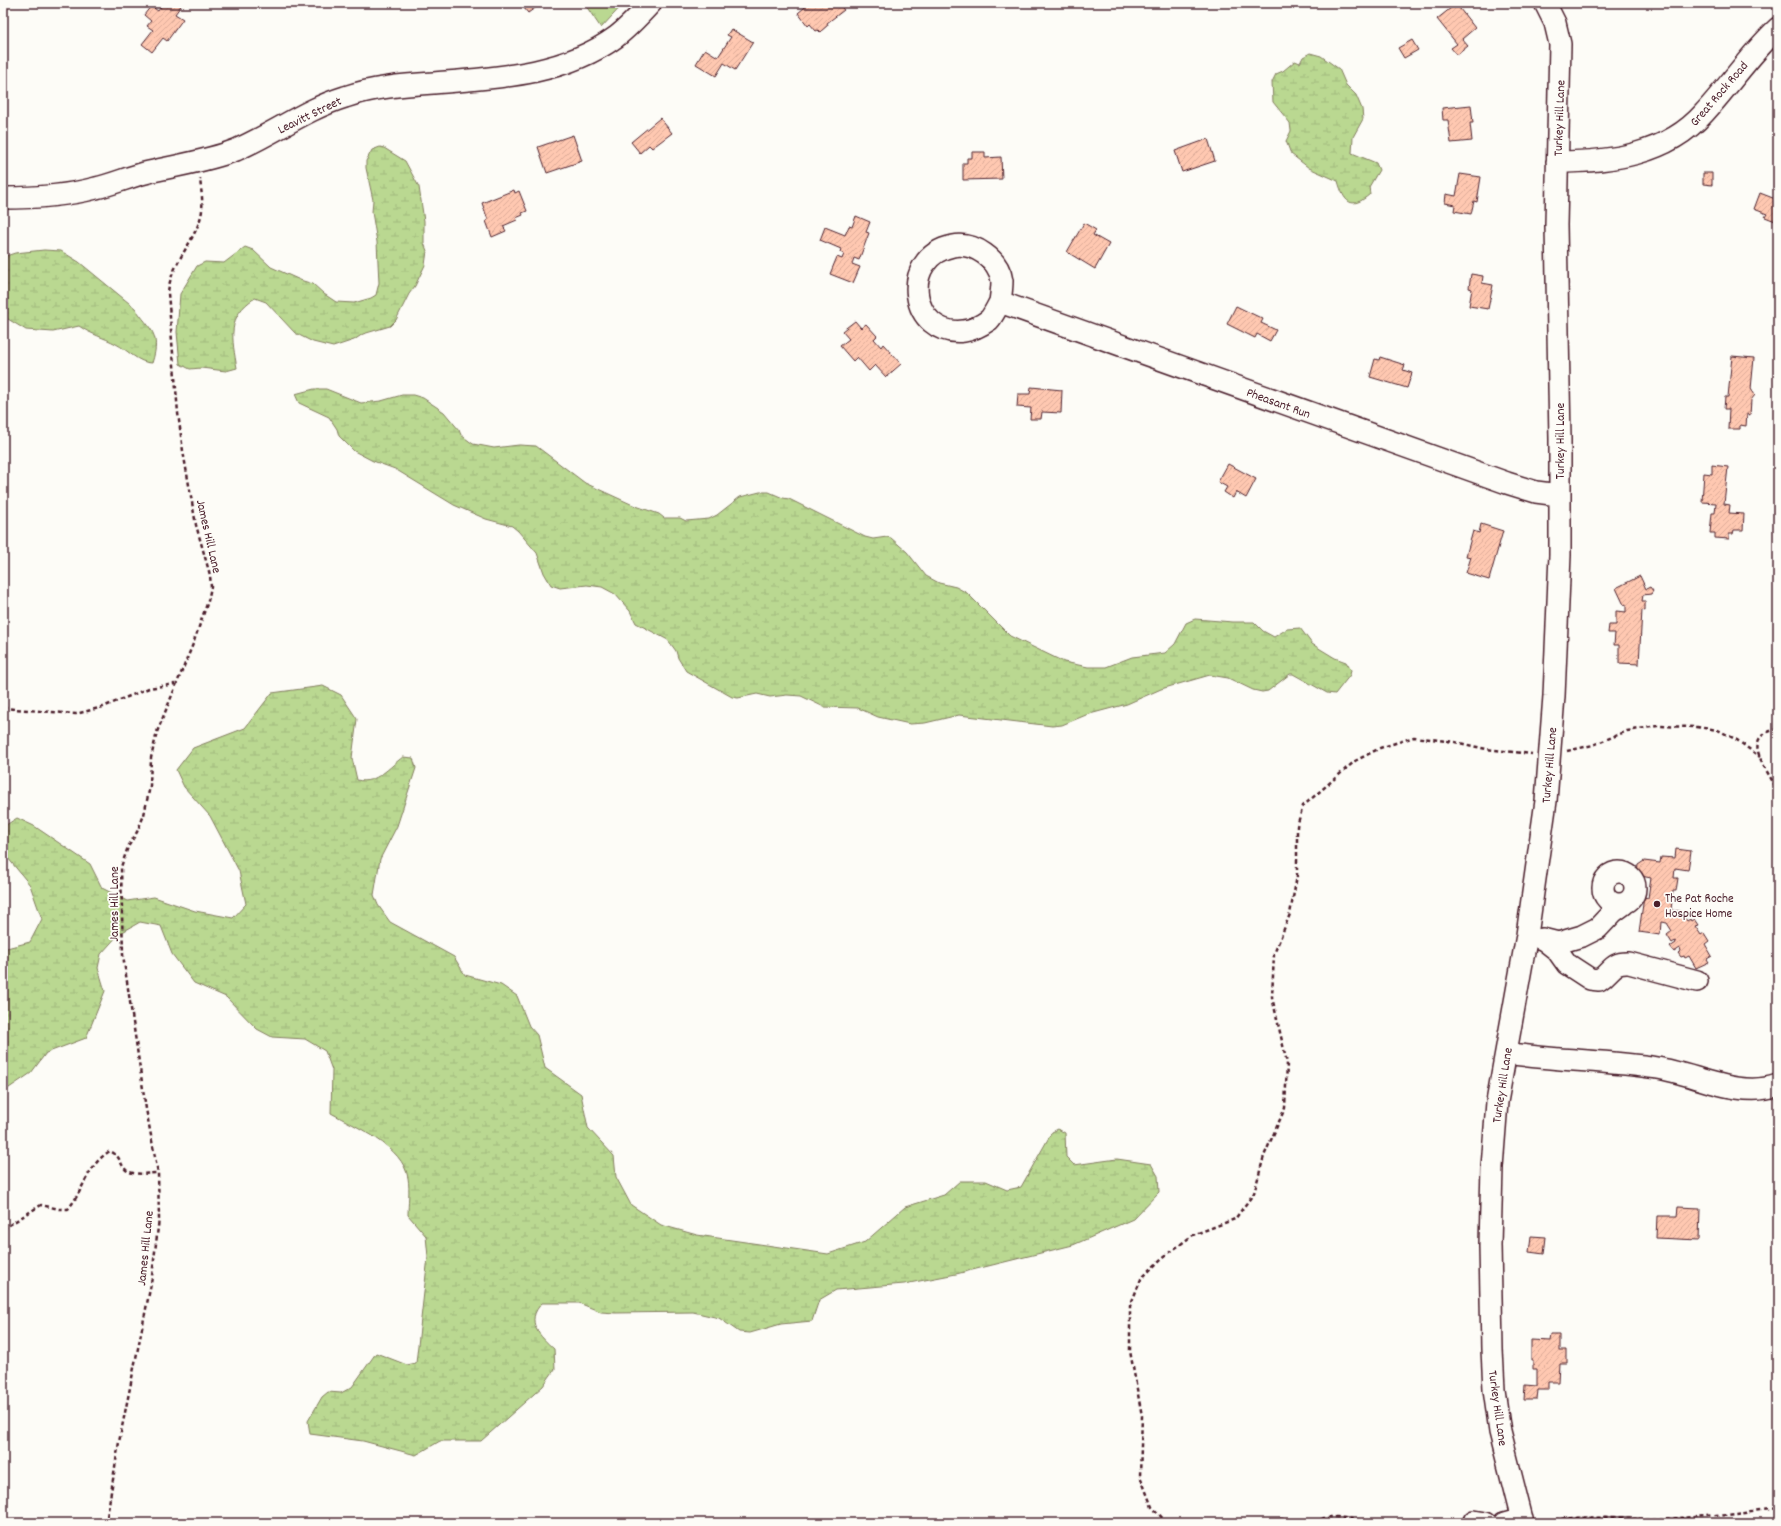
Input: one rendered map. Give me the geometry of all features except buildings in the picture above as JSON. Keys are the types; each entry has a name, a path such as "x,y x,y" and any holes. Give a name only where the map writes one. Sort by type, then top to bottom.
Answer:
{"street":[{"name":"Leavitt Street","path":"3,198 40,197 74,193 95,189 146,173 198,162 237,149 317,108 345,97 401,85 503,77 543,69 571,61 589,53 616,36 633,22 651,3"},
{"name":"Turkey Hill Lane","path":"1523,1522 1500,1432 1494,1390 1490,1244 1492,1167 1497,1102 1506,1053 1535,936 1550,755 1558,616 1560,439 1556,225 1560,44 1555,23 1545,3"},
{"name":"Great Rock Road","path":"1557,162 1591,162 1626,157 1660,146 1677,136 1704,114 1750,57 1778,28"},
{"path":"957,245 970,246 986,254 996,265 1002,280 1000,302 989,320 971,330 957,332 944,329 930,321 921,309 916,292 918,278 924,263 934,253 946,247 957,245"},
{"name":"Pheasant Run","path":"1000,302 1507,483 1536,492 1559,495"},
{"path":"1535,936 1558,943 1572,940 1598,928 1607,918 1608,906 1614,900"},
{"path":"1535,936 1557,950 1567,964 1590,979 1599,980 1614,966 1622,962 1629,962 1697,981"},
{"path":"1506,1053 1529,1057 1656,1068 1744,1089 1763,1089 1778,1085"}],"path":[{"name":"James Hill Lane","path":"106,1523 119,1442 151,1284 159,1219 158,1173 146,1109 123,955 120,867 128,847 144,816 150,786 151,758 157,732 193,644 208,601 211,587 210,575 196,525 183,451 178,413 168,293 170,280 201,217 203,204 198,162"},
{"path":"3,708 76,714 103,707 149,688 176,684"},
{"path":"1167,1523 1152,1507 1140,1476 1142,1416 1130,1351 1130,1306 1141,1279 1162,1258 1192,1235 1235,1219 1254,1193 1264,1156 1285,1108 1287,1063 1272,997 1274,954 1290,914 1296,884 1296,826 1303,806 1355,761 1380,748 1414,738 1455,742 1486,749 1550,755 1593,745 1627,731 1657,726 1697,727 1718,730 1737,740 1760,757"},
{"path":"1778,729 1763,733 1757,744 1760,757 1774,784 1778,787"},
{"path":"3,1229 41,1205 59,1209 68,1209 73,1203 93,1164 110,1151 116,1154 126,1170 133,1173 158,1173"},
{"path":"1523,1522 1570,1518 1651,1519 1700,1517 1778,1508"},
{"path":"1274,1523 1280,1519 1318,1521 1326,1517 1337,1517 1378,1523"}],"green space":[{"path":"584,3 624,3 601,28"},
{"path":"1310,53 1321,56 1339,69 1346,85 1356,95 1362,109 1363,119 1353,137 1352,153 1376,163 1379,170 1369,187 1370,194 1358,202 1349,202 1346,199 1338,181 1309,168 1291,154 1286,141 1291,131 1290,123 1273,102 1272,82 1276,74 1283,71 1295,61 1300,63 1303,57"},
{"path":"380,147 405,161 419,187 424,221 424,243 427,251 425,265 396,320 390,326 363,334 354,340 333,347 313,342 295,333 266,302 255,298 239,312 235,320 233,338 237,368 226,371 201,368 190,369 180,364 177,332 180,294 197,266 205,262 224,263 245,247 253,250 271,267 313,284 336,302 354,303 376,295 379,283 377,242 372,212 373,200 366,168 366,161 372,150"},
{"path":"44,250 61,251 79,262 135,308 155,338 156,345 152,363 138,359 116,344 88,332 79,326 53,332 26,330 3,316 3,257 15,253"},
{"path":"314,389 326,389 361,403 381,401 402,395 413,395 423,398 444,412 459,430 461,435 473,444 494,448 519,445 536,446 585,483 633,505 659,514 664,518 680,518 686,521 709,519 717,515 740,497 760,492 769,492 789,499 865,537 873,539 887,537 891,538 907,552 926,576 939,583 956,587 967,593 1010,636 1064,662 1088,667 1106,667 1132,657 1165,653 1175,644 1186,623 1195,619 1254,622 1263,631 1274,637 1287,629 1300,628 1312,644 1335,658 1346,662 1351,670 1350,675 1335,694 1327,693 1293,674 1290,674 1268,691 1262,692 1253,690 1228,678 1210,675 1161,689 1127,704 1086,715 1062,725 1052,726 959,715 925,723 910,724 878,717 858,708 824,707 801,696 787,695 770,697 757,694 738,698 732,697 686,671 678,658 676,651 668,640 636,623 630,611 615,594 602,587 587,585 560,588 551,585 544,573 537,553 512,526 486,519 454,505 395,469 373,461 354,451 339,436 337,429 329,417 299,403 295,394"},
{"path":"323,686 341,695 357,719 352,758 357,780 370,780 382,774 403,757 413,758 416,768 397,826 380,859 374,895 378,905 390,922 454,957 465,975 501,985 517,996 529,1026 537,1035 545,1068 581,1094 588,1128 614,1156 616,1177 631,1205 661,1225 697,1235 828,1254 865,1242 905,1207 944,1195 960,1181 986,1181 1007,1190 1021,1187 1052,1132 1058,1129 1065,1133 1066,1157 1074,1165 1117,1159 1151,1164 1158,1176 1159,1192 1133,1219 1073,1245 956,1274 904,1284 836,1290 819,1300 812,1321 781,1324 750,1333 739,1332 719,1318 693,1312 615,1313 601,1312 579,1303 542,1303 534,1316 534,1322 539,1334 554,1349 555,1369 543,1386 481,1441 440,1441 416,1455 363,1441 310,1434 308,1421 322,1397 328,1392 341,1393 352,1387 376,1353 407,1365 416,1363 428,1257 426,1236 408,1215 409,1183 404,1167 397,1156 388,1147 365,1131 331,1113 332,1070 325,1051 305,1039 272,1037 257,1029 226,997 194,983 172,954 161,926 140,922 119,934 101,954 98,968 105,991 86,1038 46,1053 31,1073 3,1094 3,949 30,942 42,919 30,885 3,852 3,827 17,818 34,826 90,864 102,888 127,901 154,897 195,911 233,918 246,904 239,871 210,816 184,787 176,770 193,748 245,728 272,693"}],"place":[{"name":"The Pat Roche Hospice Home","path":"1657,904"}]}
